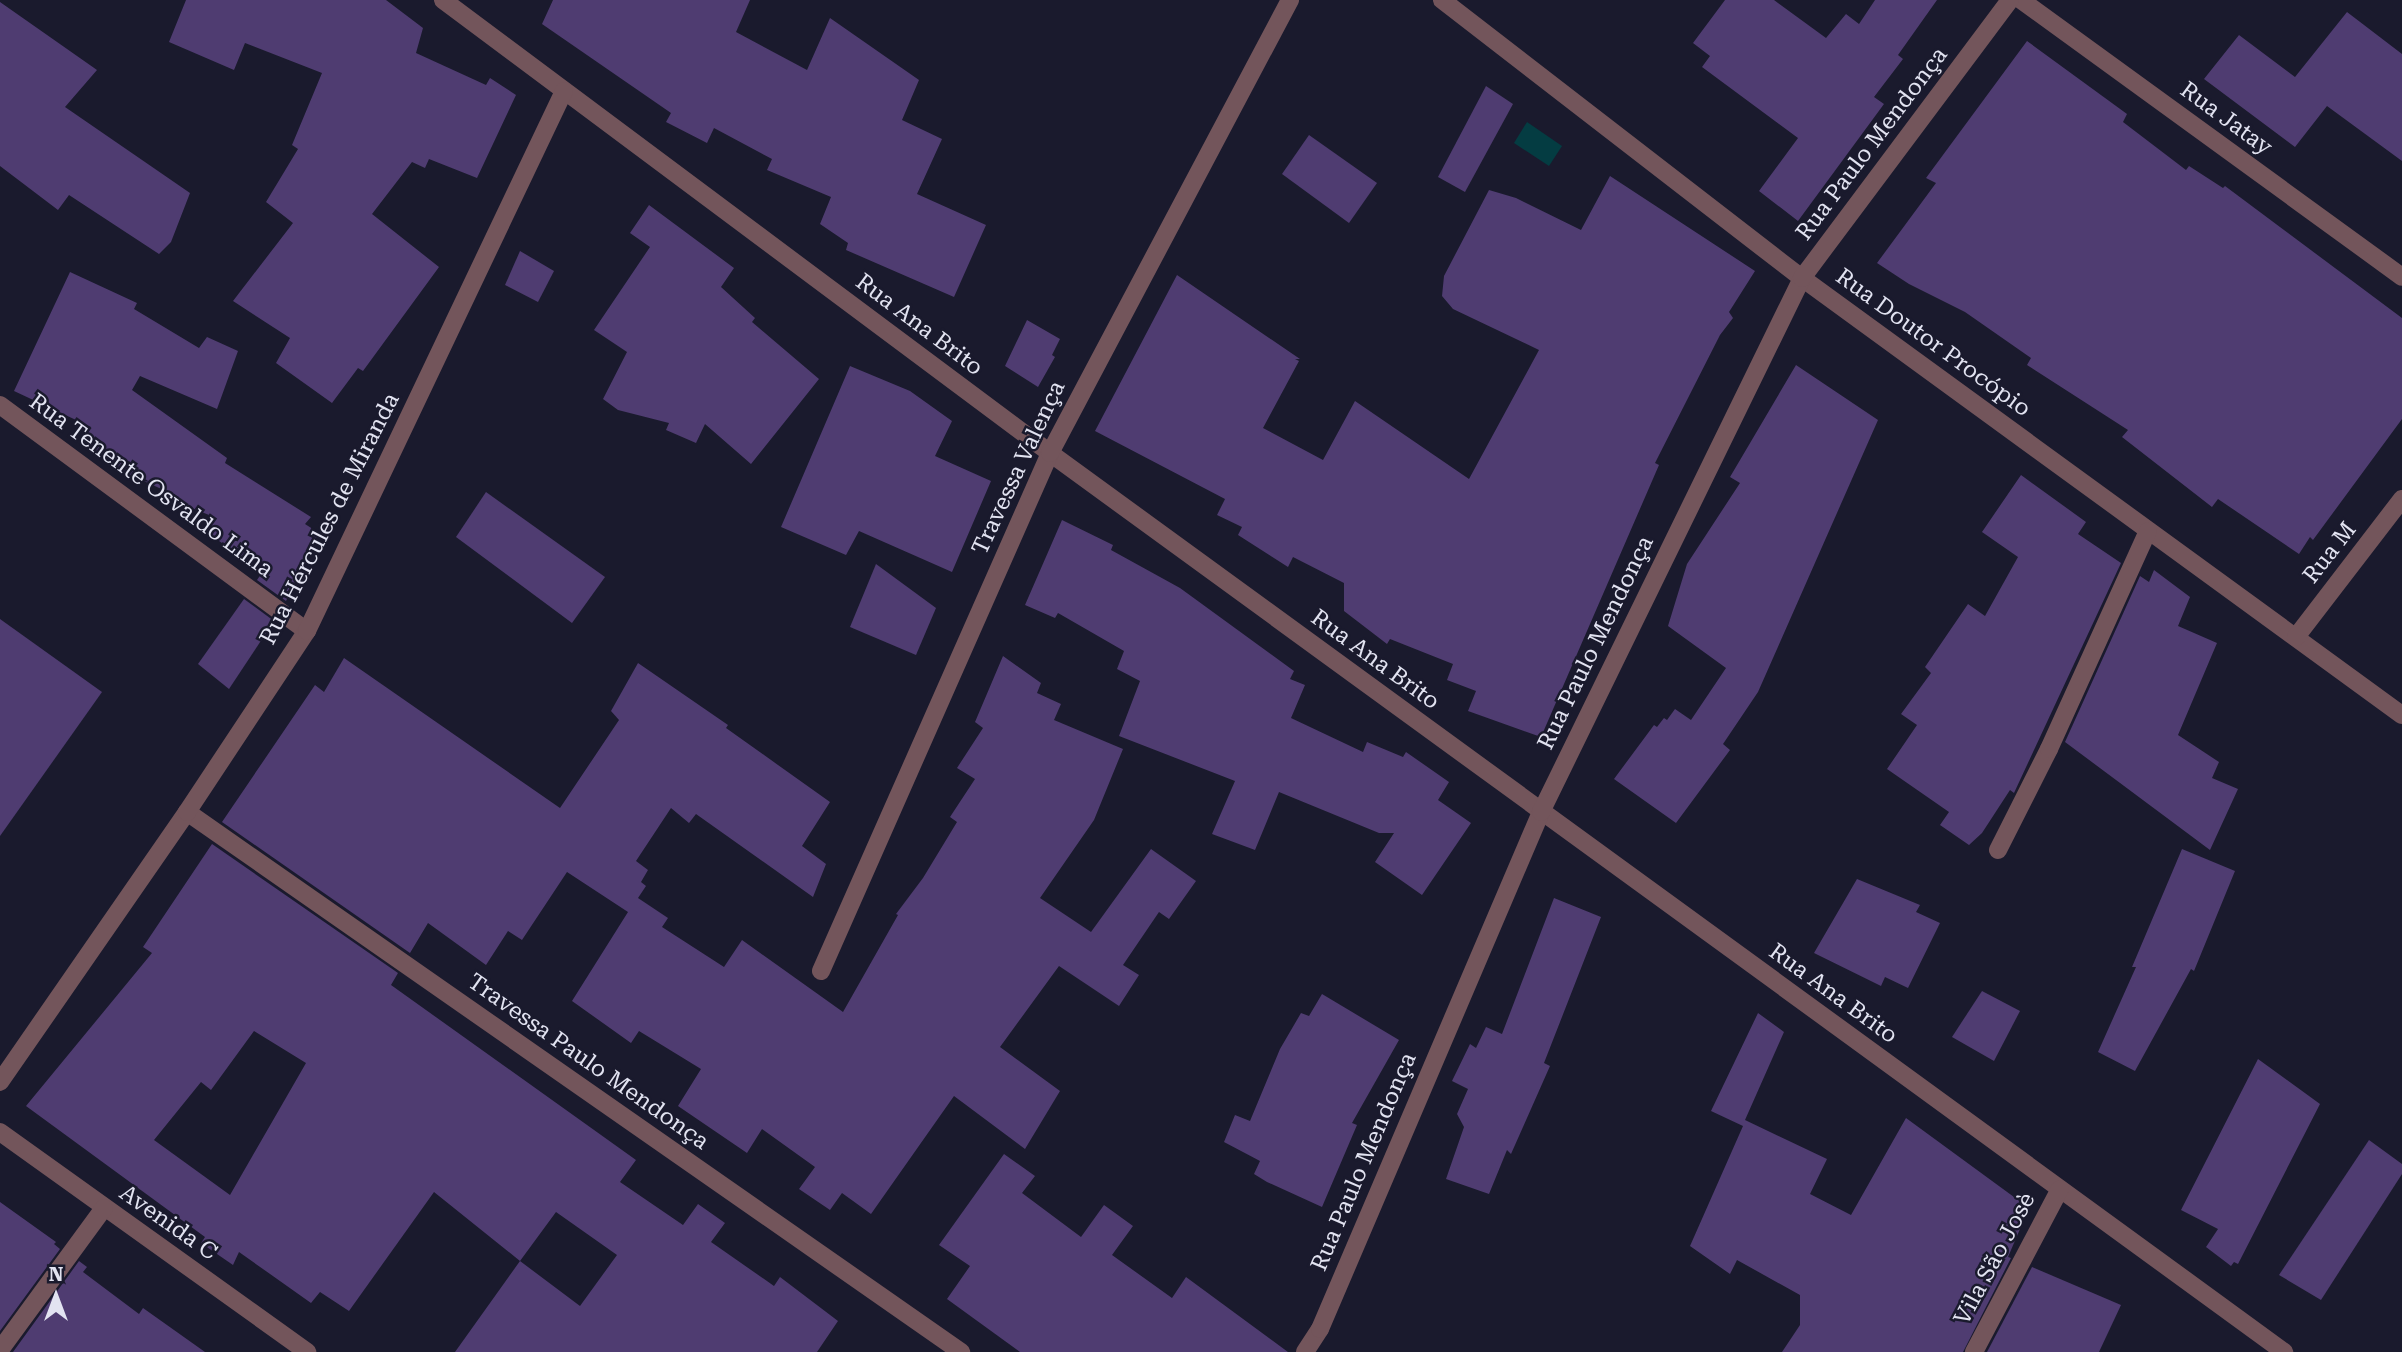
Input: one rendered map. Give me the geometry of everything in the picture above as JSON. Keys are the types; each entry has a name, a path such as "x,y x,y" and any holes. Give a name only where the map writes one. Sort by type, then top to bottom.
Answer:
{"street":[{"name":"Rua Ana Brito","path":"443,0 1050,453 2284,1352"},
{"name":"Travessa Valença","path":"821,971 1050,453 1290,0"},
{"name":"Rua Doutor Procópio","path":"1442,0 1802,278 2402,715"},
{"name":"Rua Paulo Mendonça","path":"1305,1352 1320,1329 1541,812 1802,278 2010,0"},
{"name":"Rua Jatay","path":"2021,0 2043,7 2402,277"},
{"name":"Rua Hércules de Miranda","path":"0,1082 187,812 307,631 564,91"},
{"name":"Rua Tenente Osvaldo Lima","path":"0,405 307,631"},
{"name":"Rua M","path":"2296,637 2402,499"},
{"path":"1998,850 2049,749 2148,531"},
{"name":"Travessa Paulo Mendonça","path":"187,812 961,1352"},
{"name":"Avenida C","path":"0,1132 307,1352"},
{"name":"Vila São Josè","path":"1974,1352 2060,1189"},
{"path":"0,1350 104,1208"}],"shaded area":[{"path":"1527,122 1562,146 1549,166 1514,143"}],"building":[{"path":"186,0 386,0 423,28 416,53 486,85 490,78 516,95 477,178 429,159 425,168 412,162 372,214 439,267 363,371 358,368 332,403 276,363 290,338 233,301 293,223 266,202 298,149 292,145 322,73 245,43 234,70 169,42"},
{"path":"553,0 750,0 736,32 807,70 830,18 919,80 902,120 942,139 917,194 986,225 954,297 846,250 848,243 820,224 831,197 767,170 772,159 714,128 707,143 666,122 671,113 542,24"},
{"path":"1725,0 1774,0 1826,38 1846,14 1859,24 1875,0 1937,0 1898,55 1903,59 1874,97 1884,104 1798,221 1759,191 1798,138 1702,67 1710,56 1693,43"},
{"path":"0,2 97,70 65,107 190,193 171,242 159,254 69,195 58,210 0,166"},
{"path":"2347,12 2402,54 2402,161 2327,106 2295,147 2204,79 2239,35 2295,77"},
{"path":"2027,41 2127,114 2123,122 2186,170 2189,166 2223,188 2225,186 2402,318 2402,419 2313,540 2310,537 2299,554 2218,499 2212,507 2122,437 2128,430 2027,365 2031,358 1965,312 1909,284 1877,263 1936,183 1926,178"},
{"path":"1486,86 1513,104 1465,192 1438,177"},
{"path":"1309,135 1377,183 1349,223 1282,174"},
{"path":"1610,176 1755,271 1729,312 1733,318 1720,335 1655,463 1659,465 1541,737 1468,711 1476,691 1447,680 1453,664 1390,639 1387,644 1344,611 1344,583 1293,557 1288,567 1238,535 1242,527 1217,515 1225,499 1095,431 1177,275 1300,359 1295,359 1299,361 1263,428 1323,460 1355,401 1469,479 1539,350 1453,309 1442,296 1444,276 1489,190 1516,198 1581,230"},
{"path":"649,205 734,268 721,287 755,318 752,322 819,379 751,464 705,424 696,443 666,430 669,423 618,410 603,399 627,352 594,330 650,247 630,233"},
{"path":"520,251 554,271 538,302 505,285"},
{"path":"70,272 137,303 134,309 199,348 207,337 238,351 217,409 140,376 132,390 227,458 225,463 311,517 305,524 319,533 286,601 257,580 263,571 203,530 209,515 177,502 179,497 113,467 82,445 91,427 14,391"},
{"path":"1027,320 1060,339 1052,355 1055,357 1038,387 1005,366"},
{"path":"1796,365 1878,420 1758,692 1723,744 1730,750 1676,823 1614,779 1654,725 1657,727 1664,718 1667,720 1675,709 1691,720 1726,668 1668,626 1687,564 1740,483 1730,477"},
{"path":"850,366 910,391 952,421 935,456 991,481 952,572 859,531 846,555 781,527"},
{"path":"2021,475 2086,522 2078,534 2121,563 2014,793 2010,790 1982,833 1969,845 1940,825 1949,812 1887,769 1917,725 1901,714 1931,673 1925,667 1968,604 1985,616 2018,557 1982,532"},
{"path":"486,492 605,577 572,623 456,537"},
{"path":"1062,520 1113,545 1111,550 1180,588 1294,671 1290,679 1305,685 1291,718 1363,752 1367,742 1403,757 1406,752 1449,782 1438,800 1471,823 1422,895 1375,862 1394,833 1379,833 1279,792 1255,850 1212,834 1235,781 1119,736 1140,681 1117,669 1124,651 1058,613 1055,618 1025,605"},
{"path":"876,564 936,608 916,655 850,627"},
{"path":"2154,570 2190,597 2178,626 2217,643 2178,735 2219,762 2212,778 2238,789 2210,850 2065,742 2140,576 2149,582"},
{"path":"244,599 274,621 229,689 198,664"},
{"path":"0,619 102,692 0,836"},
{"path":"1003,656 1041,683 1037,693 1061,704 1054,720 1123,749 1094,820 1040,898 1091,932 1151,849 1196,881 1169,919 1159,912 1123,965 1139,975 1119,1006 1059,966 1000,1047 1060,1091 1025,1149 954,1096 871,1214 842,1193 830,1210 799,1189 815,1167 762,1129 747,1153 678,1106 701,1069 639,1031 631,1043 572,1001 628,912 567,872 522,940 508,931 486,965 428,923 410,953 222,822 315,685 324,692 344,658 560,808 619,720 611,711 638,663 728,725 726,728 830,802 802,846 826,864 813,897 696,814 689,823 671,808 636,861 648,870 641,882 646,886 638,898 668,918 662,927 724,967 742,940 843,1012 898,915 896,914 923,878 957,822 950,817 975,779 957,768 983,728 975,722"},
{"path":"212,844 398,973 391,985 636,1160 620,1182 683,1225 698,1204 725,1223 711,1242 774,1286 780,1277 838,1321 817,1352 455,1352 520,1261 434,1192 349,1311 320,1292 311,1303 239,1252 233,1265 201,1243 205,1237 26,1106 152,953 143,947","holes":["254,1031 306,1063 230,1195 154,1140 201,1082 211,1090","556,1212 617,1255 580,1306 520,1261"]},
{"path":"2182,849 2235,871 2194,971 2191,969 2135,1071 2098,1052 2136,967 2132,967"},
{"path":"1857,879 1920,905 1916,912 1940,923 1908,988 1885,977 1881,986 1814,953"},
{"path":"1554,898 1601,917 1544,1063 1550,1066 1511,1154 1507,1150 1489,1194 1446,1179 1464,1127 1457,1114 1468,1089 1452,1081 1470,1044 1476,1048 1486,1027 1502,1034"},
{"path":"1982,991 2020,1011 1994,1061 1952,1037"},
{"path":"1322,994 1399,1040 1352,1123 1357,1125 1322,1207 1254,1174 1260,1161 1224,1142 1235,1115 1250,1121 1280,1049 1301,1013 1309,1016"},
{"path":"1758,1013 1784,1032 1745,1120 1827,1159 1810,1194 1851,1215 1906,1118 2029,1208 2008,1257 2011,1258 1963,1352 1782,1352 1800,1325 1800,1295 1737,1260 1730,1274 1690,1246 1743,1126 1711,1111"},
{"path":"2258,1059 2320,1104 2238,1264 2234,1262 2231,1266 2206,1247 2218,1229 2181,1210"},
{"path":"2369,1140 2402,1164 2402,1174 2321,1300 2279,1275"},
{"path":"1004,1154 1035,1176 1022,1193 1081,1237 1104,1205 1133,1226 1112,1255 1172,1298 1186,1277 1288,1352 1020,1352 947,1299 970,1266 939,1245"},
{"path":"0,1202 56,1242 54,1244 60,1249 0,1331"},
{"path":"79,1261 87,1267 83,1272 139,1314 143,1308 205,1352 13,1352"},
{"path":"2032,1267 2121,1305 2099,1352 1987,1352"}]}
